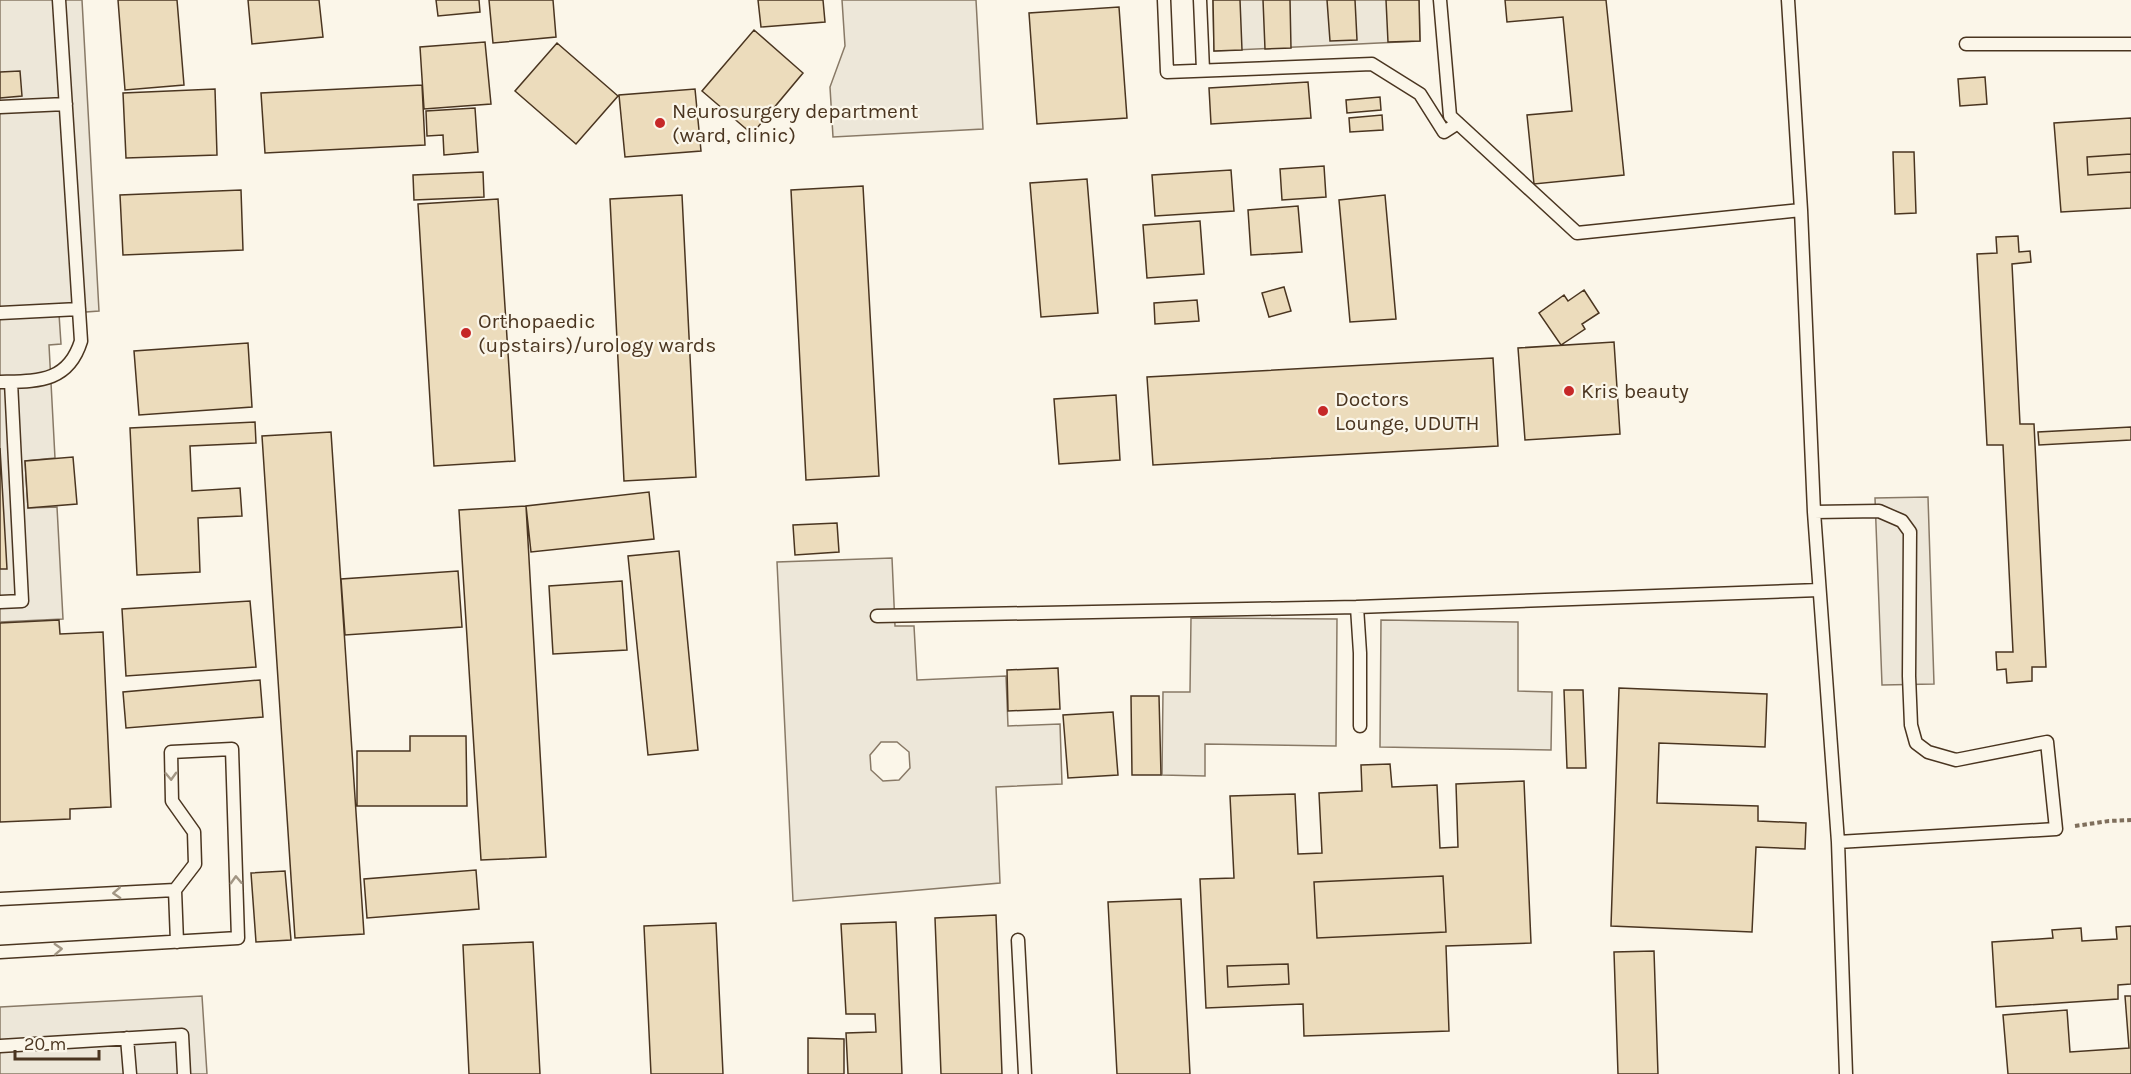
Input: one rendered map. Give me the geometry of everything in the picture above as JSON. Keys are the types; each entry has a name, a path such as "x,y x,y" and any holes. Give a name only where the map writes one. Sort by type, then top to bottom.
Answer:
{"lane":[{"path":"0,602 22,601 6,382 49,378 68,366 74,359 81,341 59,0"},
{"path":"1164,0 1167,72 1372,64 1420,94 1444,132 1458,123"},
{"path":"1200,0 1203,70"},
{"path":"1440,0 1450,116 1577,233 1801,210"},
{"path":"1788,0 1801,210 1814,512 1838,842 1846,1074"},
{"path":"1966,44 2131,44"},
{"path":"0,107 66,104"},
{"path":"0,313 79,309"},
{"path":"1814,512 1880,511 1902,521 1910,532 1909,676 1911,725 1916,743 1928,752 1956,760 2047,742 2056,829 1838,842"},
{"path":"877,616 1357,607 1819,590"},
{"path":"1357,607 1360,653 1360,726"},
{"path":"0,952 177,942 238,938 232,749 171,752 172,801 194,832 195,864 175,890 177,942"},
{"path":"0,899 175,890"},
{"path":"1018,940 1024,1074"},
{"path":"0,1046 182,1035 184,1074"},
{"path":"127,1038 130,1074"}],"path":[{"path":"2056,829 2131,820"}],"shaded area":[{"path":"0,0 82,0 99,311 59,314 61,344 49,345 55,458 25,461 28,508 57,507 63,619 0,622"},
{"path":"842,0 976,0 983,129 833,137 830,87 845,46"},
{"path":"1213,0 1419,0 1420,41 1214,51"},
{"path":"1928,497 1934,684 1882,685 1875,498"},
{"path":"892,558 895,626 914,626 917,680 1006,676 1008,726 1060,724 1062,784 996,787 1000,883 793,901 777,562","holes":["881,742 897,742 909,752 910,768 899,780 883,781 871,770 870,755"]},
{"path":"1191,618 1337,619 1336,746 1205,744 1205,776 1162,775 1163,692 1190,692"},
{"path":"1381,620 1518,622 1518,691 1552,692 1551,750 1380,747"},
{"path":"202,996 207,1074 0,1074 0,1007"}],"building":[{"path":"118,0 177,0 184,85 125,90"},
{"path":"248,0 319,0 323,37 252,44"},
{"path":"436,0 479,0 480,12 438,16"},
{"path":"489,0 553,0 556,37 493,43"},
{"path":"758,0 823,0 825,22 761,27"},
{"path":"1213,0 1240,0 1242,50 1214,51"},
{"path":"1263,0 1290,0 1291,48 1265,49"},
{"path":"1327,0 1355,0 1357,40 1330,41"},
{"path":"1386,0 1419,0 1420,41 1388,42"},
{"path":"1505,0 1606,0 1624,175 1534,184 1527,115 1572,111 1563,17 1507,22"},
{"path":"1119,7 1127,118 1037,124 1029,13"},
{"path":"754,30 803,73 752,134 702,91"},
{"path":"485,42 491,104 424,109 420,47"},
{"path":"557,43 618,96 576,144 515,91"},
{"path":"20,71 22,96 0,98 0,72"},
{"path":"1985,77 1987,104 1960,106 1958,79"},
{"path":"1308,82 1311,118 1211,124 1209,88"},
{"path":"422,85 425,145 265,153 261,93"},
{"path":"215,89 217,155 126,158 123,93"},
{"name":"Neurosurgery department (ward, clinic)","path":"695,89 701,151 625,157 619,95"},
{"path":"1380,97 1381,110 1347,113 1346,100"},
{"path":"475,108 478,152 444,155 443,135 427,136 426,111"},
{"path":"1382,115 1383,130 1350,132 1349,118"},
{"path":"2131,118 2131,154 2087,157 2088,175 2131,172 2131,208 2061,212 2054,123"},
{"path":"1893,152 1914,152 1916,213 1895,214"},
{"path":"2131,154 2131,172 2088,175 2087,157"},
{"path":"1324,166 1326,197 1282,200 1280,169"},
{"path":"1231,170 1234,211 1155,216 1152,175"},
{"path":"483,172 484,197 414,200 413,175"},
{"path":"1087,179 1098,313 1041,317 1030,183"},
{"path":"863,186 879,476 806,480 791,190"},
{"path":"241,190 243,250 123,255 120,195"},
{"path":"682,195 696,477 624,481 610,199"},
{"path":"1385,195 1396,319 1350,322 1339,200"},
{"name":"Orthopaedic (upstairs)/urology wards","path":"498,199 515,461 434,466 418,204"},
{"path":"1298,206 1302,252 1251,255 1248,210"},
{"path":"1200,221 1204,274 1147,278 1143,225"},
{"path":"2018,236 2019,252 2030,251 2031,262 2012,264 2020,424 2034,424 2046,667 2032,667 2032,681 2007,683 2006,669 1997,670 1996,652 2013,652 2003,445 1987,445 1977,254 1997,253 1996,237"},
{"path":"1284,287 1291,311 1269,317 1262,293"},
{"path":"1584,290 1599,313 1582,324 1585,329 1561,345 1539,313 1564,295 1568,301"},
{"path":"1197,300 1199,321 1155,324 1154,303"},
{"name":"Kris beauty","path":"1614,342 1620,434 1525,440 1518,348"},
{"path":"248,343 252,407 139,415 134,351"},
{"name":"Doctors Lounge, UDUTH","path":"1493,358 1498,446 1153,465 1147,377"},
{"path":"1116,395 1120,460 1059,464 1054,399"},
{"path":"255,422 256,443 190,446 192,491 240,488 242,516 198,518 200,572 137,575 130,428"},
{"path":"2131,427 2131,440 2039,445 2038,432"},
{"path":"331,432 364,934 295,938 262,436"},
{"path":"0,448 7,569 0,569"},
{"path":"73,457 77,504 28,508 25,461"},
{"path":"649,492 654,539 531,552 526,506"},
{"path":"526,506 546,857 481,860 459,510"},
{"path":"837,523 839,552 795,555 793,525"},
{"path":"679,551 698,750 648,755 628,556"},
{"path":"458,571 462,627 345,635 341,579"},
{"path":"622,581 627,650 553,654 549,586"},
{"path":"250,601 256,667 126,676 122,609"},
{"path":"59,620 60,634 103,632 111,807 70,809 70,819 0,822 0,623"},
{"path":"1058,668 1060,709 1008,711 1007,670"},
{"path":"260,680 263,717 126,728 123,692"},
{"path":"1619,688 1767,694 1765,747 1659,743 1657,803 1758,806 1758,821 1806,823 1805,849 1756,847 1752,932 1611,926"},
{"path":"1564,690 1583,690 1586,768 1567,768"},
{"path":"1131,696 1159,696 1161,775 1132,775"},
{"path":"1113,712 1118,775 1068,778 1063,715"},
{"path":"410,736 466,736 467,806 357,806 357,751 410,751"},
{"path":"1390,764 1392,787 1437,785 1440,848 1458,847 1456,784 1524,781 1531,943 1446,946 1449,1031 1304,1036 1303,1004 1206,1008 1200,879 1234,878 1230,796 1295,794 1298,854 1322,853 1319,793 1362,791 1361,765","holes":["1443,876 1446,932 1317,938 1314,882","1288,964 1289,984 1228,987 1227,966"]},
{"path":"476,870 479,909 367,918 364,879"},
{"path":"285,871 291,940 256,942 251,873"},
{"path":"1443,876 1446,932 1317,938 1314,882"},
{"path":"1181,899 1190,1074 1117,1074 1108,902"},
{"path":"996,915 1002,1074 941,1074 935,918"},
{"path":"896,922 902,1074 848,1074 846,1033 876,1032 875,1014 846,1014 841,924"},
{"path":"716,923 723,1074 651,1074 644,926"},
{"path":"2131,926 2131,984 2118,985 2118,999 1996,1007 1992,942 2053,938 2052,930 2081,928 2082,941 2117,939 2116,927"},
{"path":"533,942 540,1074 469,1074 463,945"},
{"path":"1654,951 1658,1074 1618,1074 1614,952"},
{"path":"1288,964 1289,984 1228,987 1227,966"},
{"path":"2125,996 2131,996 2131,1074 2008,1074 2003,1015 2067,1010 2070,1052 2129,1048"},
{"path":"808,1038 844,1039 844,1074 808,1074"}],"place":[{"name":"Neurosurgery department (ward, clinic)","path":"660,123"},
{"name":"Orthopaedic (upstairs)/urology wards","path":"466,333"},
{"name":"Kris beauty","path":"1569,391"},
{"name":"Doctors Lounge, UDUTH","path":"1323,411"}]}
